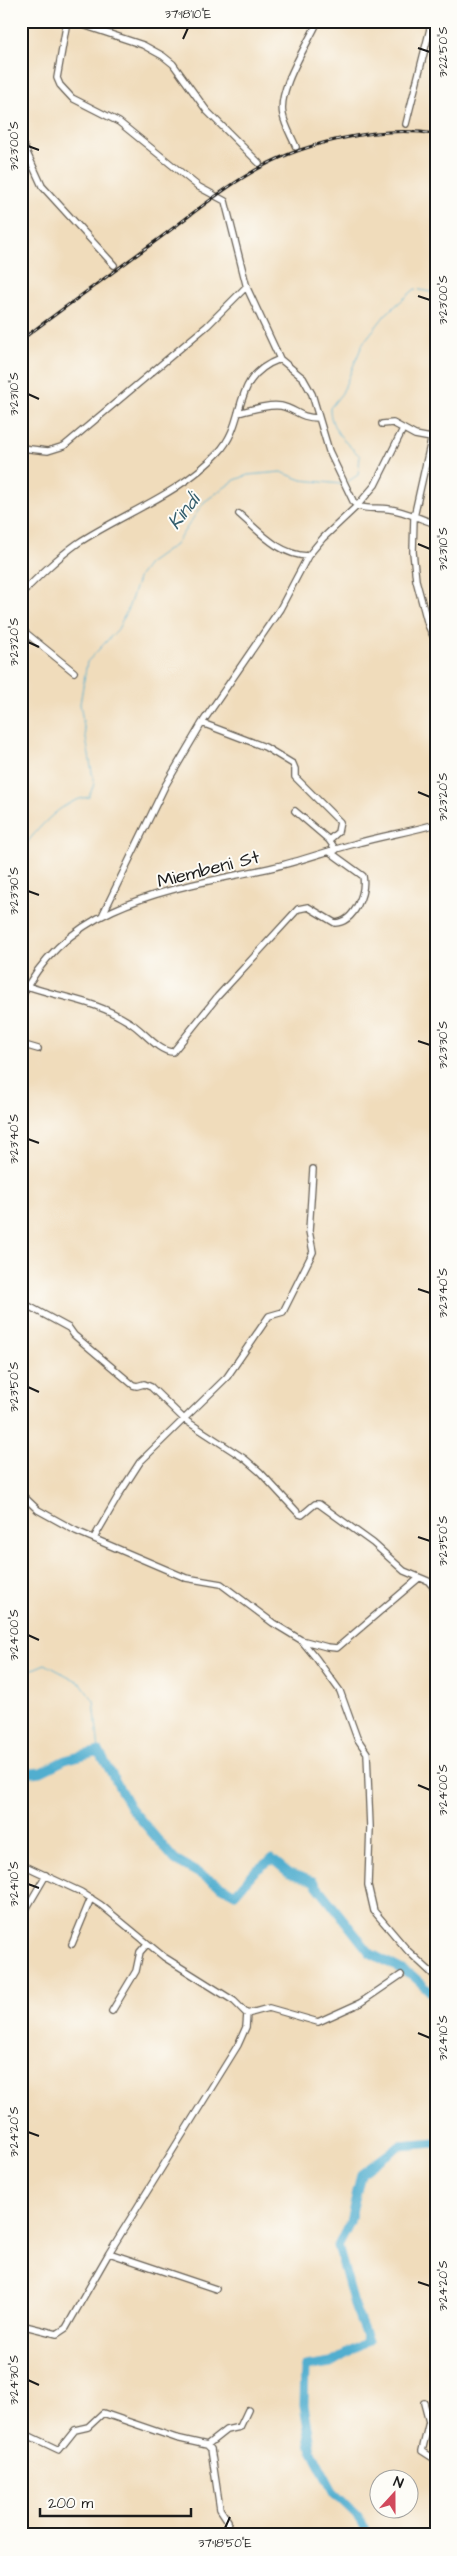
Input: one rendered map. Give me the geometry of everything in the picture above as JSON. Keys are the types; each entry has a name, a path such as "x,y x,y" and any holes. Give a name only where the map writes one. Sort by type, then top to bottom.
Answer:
{"street":[{"path":"67,21 57,78 60,85 72,98 119,122 199,187 226,200 247,286 280,359 303,378 315,401 318,418 337,472 357,506"},
{"path":"71,21 143,45 163,56 172,64 207,111 259,163"},
{"path":"296,147 283,116 283,107 294,67 318,21"},
{"path":"406,124 432,21"},
{"path":"21,140 36,177 42,186 114,265"},
{"path":"21,448 48,451 64,446 192,339 247,286"},
{"path":"21,594 79,543 151,502 211,460 224,445 250,378 262,368 280,359"},
{"path":"238,413 276,406 285,408 300,416 318,418"},
{"path":"436,418 414,517 416,580 428,624 436,642"},
{"path":"382,424 390,422 415,435 431,438"},
{"path":"103,914 132,858 165,786 202,723 280,609 308,556 333,527 357,506 375,485 403,428"},
{"path":"357,506 388,508 436,524"},
{"path":"239,514 290,554 308,556"},
{"path":"21,629 74,672"},
{"path":"202,723 265,747 293,764 296,769 295,777 340,822 338,832 329,840"},
{"path":"27,986 56,996 99,1006 139,1028 166,1050 173,1052 218,996 298,908 308,906 336,923 344,921 361,900 364,890 363,876 333,851 329,840 295,811"},
{"name":"Miembeni St","path":"21,998 43,964 77,931 103,914 127,904 186,887 436,824"},
{"path":"21,1044 38,1049"},
{"path":"94,1538 131,1474 159,1442 185,1420 227,1377 269,1316 282,1312 314,1250 309,1231 313,1169"},
{"path":"21,1302 69,1328 74,1335 133,1384 137,1386 144,1384 151,1387 185,1420 245,1459 270,1482 299,1514 302,1515 315,1504 319,1504 373,1543 404,1571 428,1582 436,1590"},
{"path":"21,1494 38,1510 76,1531 186,1578 221,1584 273,1623 300,1640 327,1647 337,1648 420,1578"},
{"path":"300,1640 340,1691 356,1733 367,1753 368,1885 374,1911 408,1951 436,1977"},
{"path":"21,1864 91,1898 115,1915 146,1944 182,1970 234,2001 247,2014 246,2027 238,2045 61,2333 52,2334 21,2325"},
{"path":"22,1916 46,1875"},
{"path":"72,1944 91,1898"},
{"path":"112,2011 136,1971 141,1950 146,1944"},
{"path":"247,2014 261,2008 270,2008 318,2022 360,2003 401,1974"},
{"path":"109,2253 216,2289"},
{"path":"424,2403 430,2422 422,2451 436,2460"},
{"path":"207,2445 226,2430 240,2426 248,2410"},
{"path":"21,2432 59,2450 74,2430 88,2427 103,2413 176,2438 207,2445 211,2449 220,2509 228,2524 225,2535"}],"waterway":[{"name":"Kindi","path":"347,482 358,475 360,456 339,435 333,422 330,408 342,393 363,343 386,314 415,289 436,293"},
{"name":"Kindi","path":"21,845 26,844 46,821 62,808 79,799 89,797 94,784 80,704 87,662 118,629 129,606 139,576 148,564 175,545 204,502 235,480 248,475 281,472 302,480 341,484"},
{"name":"Kindi","path":"21,1674 45,1664 81,1683 94,1701 99,1751"},
{"path":"21,1774 41,1772 65,1760 99,1751 130,1807 175,1860 235,1894 255,1871 272,1859 289,1873 313,1881 370,1953 412,1975 436,1997"},
{"path":"369,2535 356,2514 334,2493 312,2452 304,2405 305,2367 331,2363 368,2341 355,2308 338,2246 350,2222 361,2174 399,2146 436,2143"}],"railway":[{"path":"21,340 212,199 236,182 269,163 291,153 340,139 389,132 436,134"}]}
